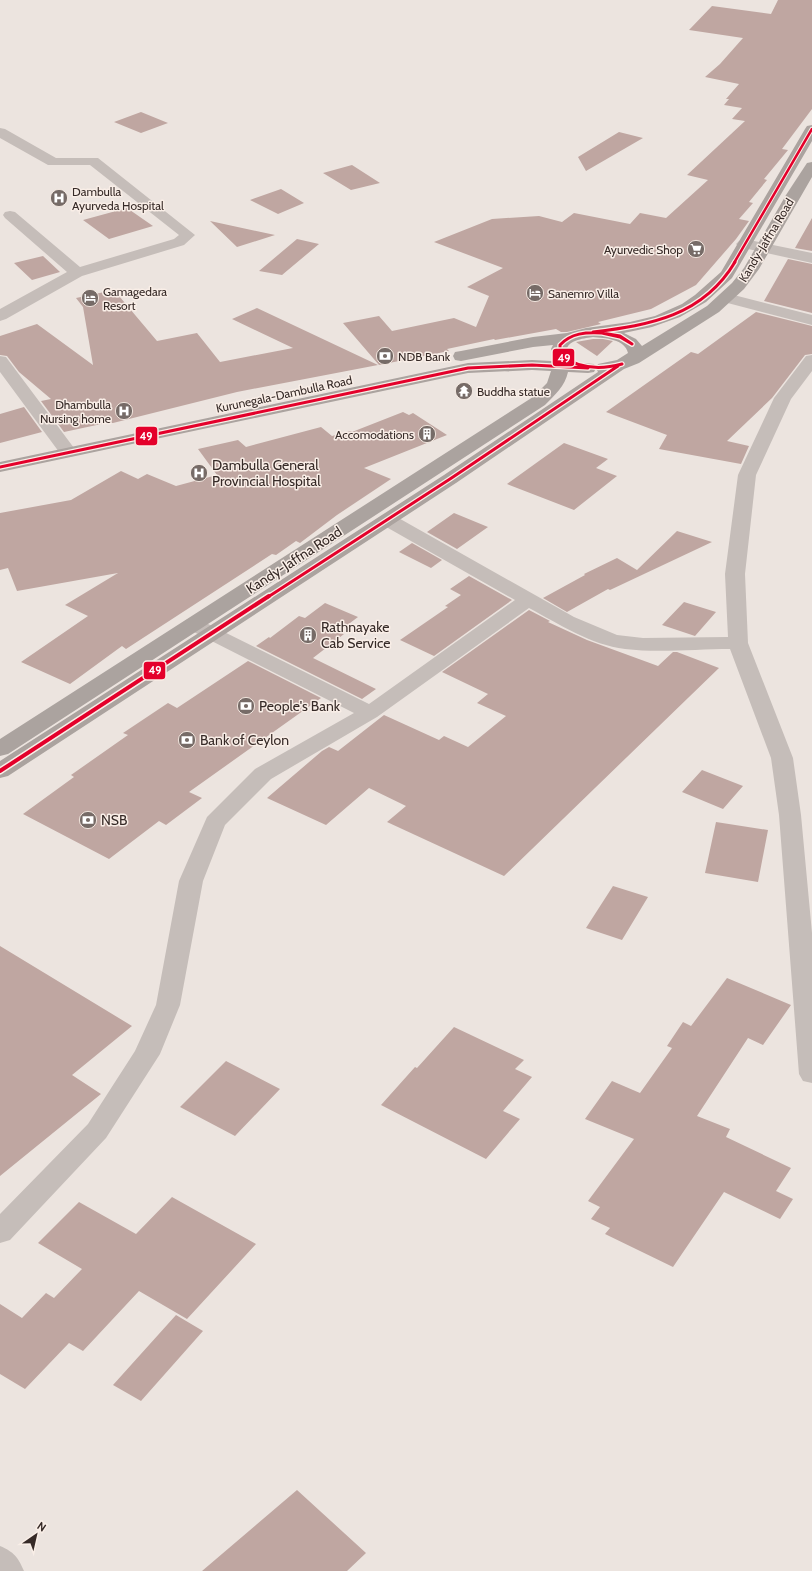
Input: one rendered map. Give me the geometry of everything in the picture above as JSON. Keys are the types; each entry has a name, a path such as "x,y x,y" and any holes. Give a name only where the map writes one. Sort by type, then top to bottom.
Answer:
{"highway":[{"name":"Kandy-Jaffna Road","path":"0,749 539,401 547,394 558,379 563,352 575,335 660,320 689,308 702,299 727,275 812,129"},
{"name":"Kandy-Jaffna Road","path":"0,771 388,520 625,363 681,330 726,298 751,269 812,166"},
{"path":"593,332 615,335 631,343 635,348 636,354 625,363"},
{"name":"Kurunegala-Dambulla Road","path":"168,425 438,361 533,342 563,352 588,368 598,368 625,363"},
{"name":"Kurunegala-Dambulla Road","path":"0,467 64,447 168,425 563,352"},
{"path":"485,366 528,375 537,379 545,388 539,401"},
{"name":"Kurunegala-Dambulla Road","path":"0,454 64,447"},
{"path":"139,659 158,669"}],"street":[{"path":"0,132 53,162 93,161 188,235 179,242 77,273 0,316"},
{"path":"10,215 77,273"},
{"path":"744,244 762,249 812,258"},
{"path":"726,298 812,320"},
{"path":"812,360 783,398 747,475 735,574 738,643 782,758 790,815 812,1074"},
{"path":"0,361 64,447"},
{"path":"388,520 584,629 611,640 625,643 655,644 738,643"},
{"path":"0,1232 97,1131 147,1054 168,1006 191,881 215,822 262,774 370,713 529,599"},
{"path":"193,624 370,713"},
{"path":"0,1561 8,1571"}],"building":[{"path":"778,0 812,0 812,109 782,149 788,150 764,179 767,180 749,202 753,203 739,219 749,221 736,239 696,285 651,309 598,322 601,324 567,332 561,332 556,329 494,339 447,349 449,351 379,365 343,323 379,316 392,331 454,318 476,327 489,296 467,287 503,268 434,242 492,219 539,216 562,222 574,213 630,224 640,213 666,218 708,180 687,175 745,121 732,119 742,108 724,105 729,99 726,99 739,84 705,77 720,64 743,38 689,30 712,6 771,14"},
{"path":"141,112 168,123 141,133 114,122"},
{"path":"619,132 643,138 586,171 578,157"},
{"path":"352,165 380,183 351,190 323,173"},
{"path":"281,189 304,203 278,214 250,200"},
{"path":"127,208 153,226 109,239 83,220"},
{"path":"812,218 812,251 795,248"},
{"path":"210,221 275,235 237,247"},
{"path":"297,239 319,244 282,275 259,271"},
{"path":"43,256 60,272 32,280 14,263"},
{"path":"788,259 812,264 812,313 764,301"},
{"path":"114,290 157,341 197,333 220,362 293,348 232,319 257,308 378,365 237,392 113,423 106,423 64,432 41,401 51,399 19,372 7,356 0,355 0,336 37,324 93,365 83,307 76,298"},
{"path":"756,312 812,326 812,354 805,355 772,398 727,441 749,446 741,464 659,449 667,435 606,412 691,352 698,354"},
{"path":"593,339 613,341 597,356 576,342"},
{"path":"24,407 42,432 0,443 0,414"},
{"path":"403,412 409,415 413,413 447,435 364,468 391,479 337,515 300,543 296,541 276,555 272,554 126,649 122,646 70,684 21,662 88,616 65,605 118,573 17,591 8,568 0,570 0,513 71,500 121,471 138,479 147,474 176,486 217,475 198,449 238,440 246,447 321,427 332,436 352,432"},
{"path":"564,443 608,459 596,468 617,476 574,510 507,484"},
{"path":"454,513 488,527 457,549 427,532"},
{"path":"677,531 712,542 610,590 608,589 567,612 543,598 585,575 584,574 617,558 637,570"},
{"path":"412,543 442,560 431,568 399,552"},
{"path":"469,576 512,600 434,656 400,640 448,607 445,606 461,595 450,589"},
{"path":"684,602 716,612 695,636 662,625"},
{"path":"325,603 358,617 338,632 344,634 313,658 376,689 362,699 256,646 269,637 270,638 299,616 305,618"},
{"path":"529,610 550,621 548,622 587,640 658,666 673,652 677,652 719,668 504,876 387,822 406,806 369,788 326,825 267,798 322,751 329,747 338,751 384,715 439,740 444,736 468,747 506,716 477,703 488,694 442,672"},
{"path":"248,661 321,698 189,792 202,798 166,825 159,821 109,859 23,814 74,777 71,775 128,735 123,733 168,703 177,708"},
{"path":"702,770 743,786 723,809 682,792"},
{"path":"716,822 768,830 758,882 705,873"},
{"path":"613,886 648,897 622,940 586,928"},
{"path":"0,946 132,1026 72,1075 101,1094 0,1176"},
{"path":"727,978 791,1005 763,1045 748,1038 697,1116 730,1129 726,1137 791,1168 776,1191 793,1199 780,1219 724,1192 673,1267 605,1234 610,1228 591,1219 600,1207 588,1201 634,1139 585,1119 612,1081 640,1093 672,1048 667,1046 683,1022 691,1026"},
{"path":"454,1027 524,1060 515,1069 532,1077 503,1111 520,1119 486,1159 381,1105"},
{"path":"226,1061 280,1089 235,1136 180,1107"},
{"path":"172,1197 256,1244 187,1319 139,1291 83,1351 69,1343 25,1389 0,1374 0,1304 22,1318 46,1293 54,1298 82,1269 38,1243 79,1202 136,1234"},
{"path":"176,1315 203,1331 141,1401 113,1385"},
{"path":"297,1490 366,1553 347,1571 202,1571"}],"transit line":[{"name":"49","path":"593,332 643,325 668,318 690,307 710,292 727,275 812,129"},
{"name":"49","path":"602,333 585,333 568,338 560,345 560,355 566,360 581,366 606,368 622,364"},
{"name":"49","path":"602,333 620,336 632,344"},
{"name":"49","path":"602,333 620,337 632,344"},
{"name":"49","path":"0,467 468,368 532,365 588,368"},
{"name":"49","path":"0,771 450,479 618,366"}],"place":[{"name":"Dambulla Ayurveda Hospital","path":"59,198"},
{"name":"Ayurvedic Shop","path":"696,249"},
{"name":"Sanemro Villa","path":"535,293"},
{"name":"Gamagedara Resort","path":"90,298"},
{"name":"NDB Bank","path":"385,356"},
{"name":"Buddha statue","path":"464,391"},
{"name":"Dhambulla Nursing home","path":"124,411"},
{"name":"Accomodations","path":"427,434"},
{"name":"Dambulla General Provincial Hospital","path":"199,473"},
{"name":"Rathnayake Cab Service","path":"308,635"},
{"name":"People's Bank","path":"246,706"},
{"name":"Bank of Ceylon","path":"187,740"},
{"name":"NSB","path":"88,820"}]}
